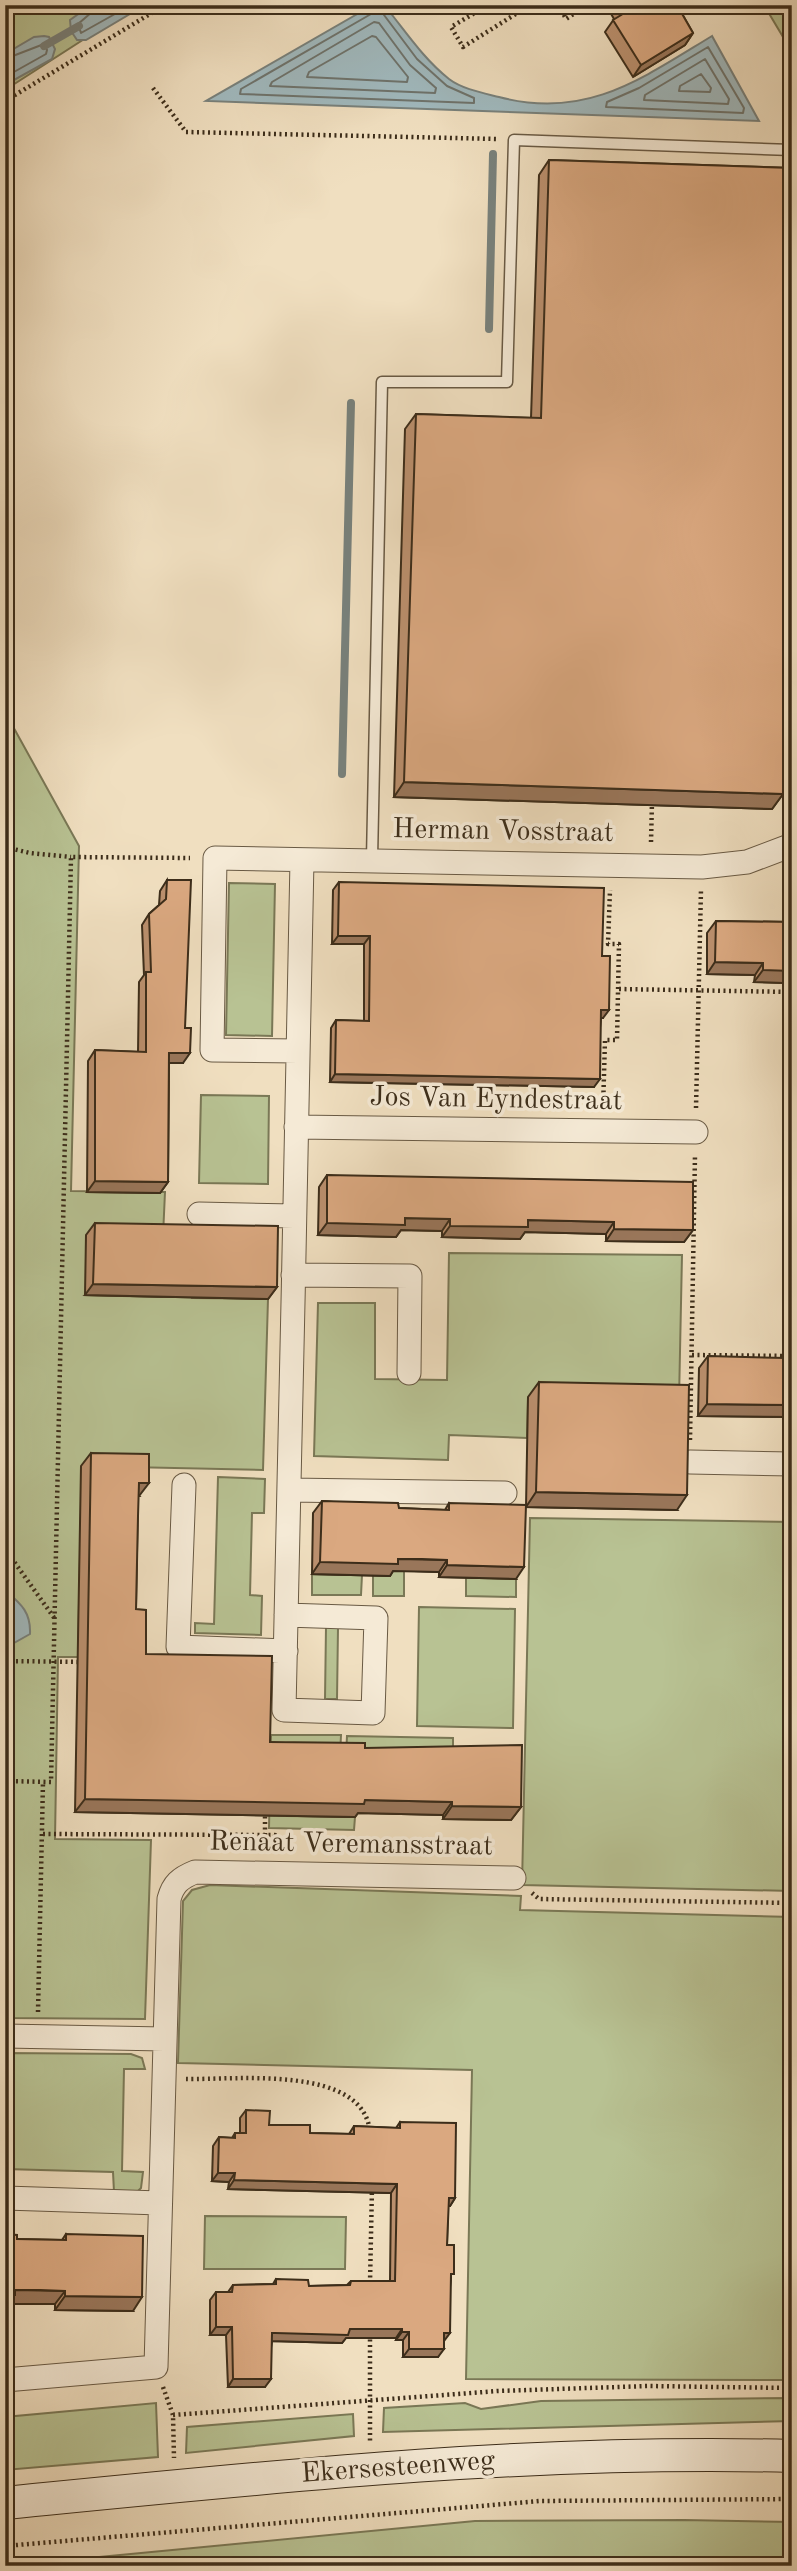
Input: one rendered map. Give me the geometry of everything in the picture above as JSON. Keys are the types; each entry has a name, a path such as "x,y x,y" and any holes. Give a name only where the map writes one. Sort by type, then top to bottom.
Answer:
{"main road":[{"name":"Ekersesteenweg","path":"5,2503 488,2460 622,2456 792,2456"}],"street":[{"name":"Herman Vosstraat","path":"215,858 702,867 747,862 790,852"},
{"path":"215,858 212,1050 298,1051"},
{"path":"286,1615 376,1618 373,1713 284,1710 286,1651 286,1615 294,1216 302,860"},
{"name":"Jos Van Eyndestraat","path":"296,1127 695,1132"},
{"path":"199,1214 294,1216"},
{"path":"293,1275 410,1276 409,1373"},
{"path":"690,1462 792,1464"},
{"path":"184,1485 178,1647 286,1651"},
{"path":"289,1490 505,1493"},
{"name":"Renaat Veremansstraat","path":"5,2380 156,2367 164,2039 169,1899 173,1886 183,1877 195,1872 514,1878"},
{"path":"5,2036 164,2039"},
{"path":"5,2199 160,2203"}],"lane":[{"path":"372,859 382,382 507,382 514,140 792,150"}],"path":[{"path":"5,101 165,5"},
{"path":"488,5 451,27 463,47 530,5"},
{"path":"559,5 566,19 587,5"},
{"path":"153,88 186,132 514,140"},
{"path":"650,865 652,799"},
{"path":"5,847 30,853 71,857 215,858"},
{"path":"5,1781 51,1782 71,857"},
{"path":"603,1130 605,1040 617,1040 619,944 608,944 611,864"},
{"path":"690,1462 702,867"},
{"path":"618,989 792,992"},
{"path":"692,1355 792,1356"},
{"path":"5,1549 56,1619"},
{"path":"5,1661 93,1662"},
{"path":"38,2036 43,1782"},
{"path":"265,1808 265,1835"},
{"path":"43,1834 275,1835"},
{"path":"514,1878 539,1899 792,1903"},
{"path":"164,2078 312,2082 339,2089 357,2100 370,2122 371,2144"},
{"path":"370,2293 372,2182"},
{"path":"369,2470 370,2321"},
{"path":"175,2486 173,2415 498,2391 648,2386 792,2388"},
{"path":"5,2546 540,2501 792,2499"}],"green space":[{"path":"5,5 137,5 5,90"},
{"path":"764,5 783,5 792,24 792,52"},
{"path":"5,712 79,846 71,1191 165,1192 163,1236 85,1295 161,1297 191,1292 192,1298 268,1299 263,1470 82,1466 78,1657 58,1657 55,1839 151,1840 145,2019 5,2018"},
{"path":"229,883 275,884 272,1036 226,1035"},
{"path":"201,1095 269,1096 268,1184 199,1183"},
{"path":"449,1253 682,1255 679,1400 528,1398 527,1438 449,1435 448,1460 314,1456 318,1303 375,1303 375,1379 447,1380"},
{"path":"218,1477 265,1479 264,1513 252,1513 250,1595 262,1596 261,1635 195,1633 195,1623 214,1624"},
{"path":"530,1518 792,1522 792,1891 522,1885"},
{"path":"390,1570 404,1570 404,1596 373,1596 373,1575"},
{"path":"312,1574 362,1575 361,1595 312,1595"},
{"path":"466,1577 516,1579 516,1597 466,1596"},
{"path":"419,1607 515,1609 513,1728 417,1726"},
{"path":"326,1627 338,1628 337,1699 325,1699"},
{"path":"271,1735 341,1735 340,1756 288,1756 287,1816 355,1817 354,1830 269,1828"},
{"path":"347,1736 453,1738 453,1757 346,1756"},
{"path":"210,1885 521,1896 520,1910 792,1917 792,2380 466,2379 472,2070 178,2063 183,1901 192,1890"},
{"path":"5,2053 131,2054 142,2058 145,2069 124,2069 122,2171 143,2172 141,2188 137,2192 114,2192 113,2172 5,2169"},
{"path":"205,2216 346,2217 345,2269 204,2269"},
{"path":"792,2398 792,2421 383,2432 384,2408 465,2403 481,2409 541,2401"},
{"path":"156,2403 158,2457 5,2470 5,2417"},
{"path":"353,2414 354,2436 186,2453 187,2427"},
{"path":"475,2521 792,2522 792,2566 5,2566"}],"water":[{"path":"91,5 145,5 86,40 77,40 71,31 70,20"},
{"path":"373,5 398,5 389,11 424,55 454,82 480,92 530,103 586,99 611,91 661,67 712,36 759,121 206,101"},
{"path":"34,37 49,37 55,49 52,59 5,85 5,54"},
{"path":"5,1590 24,1609 29,1620 30,1634 5,1648"}],"building":[{"path":"621,5 677,5 693,33 641,65 613,20 626,12"},
{"path":"549,160 792,168 792,616 789,616 783,794 404,782 416,414 541,418"},
{"path":"167,880 191,880 185,1028 191,1028 190,1053 169,1053 168,1182 95,1181 95,1050 146,1052 146,972 151,972 149,914 166,899"},
{"path":"339,882 604,888 602,956 610,956 609,1010 601,1010 600,1079 335,1074 336,1020 369,1021 370,936 338,936"},
{"path":"716,921 792,922 792,971 763,970 763,963 715,962"},
{"path":"327,1175 693,1182 693,1230 614,1229 614,1222 528,1220 528,1227 450,1226 450,1219 405,1218 405,1225 327,1223"},
{"path":"95,1223 278,1226 277,1287 93,1284"},
{"path":"708,1356 786,1358 786,1365 792,1365 792,1405 707,1404"},
{"path":"539,1382 689,1385 687,1495 536,1492"},
{"path":"91,1453 149,1454 149,1483 139,1483 136,1609 146,1610 146,1654 272,1656 270,1742 365,1743 365,1748 522,1745 521,1807 365,1800 364,1804 85,1799"},
{"path":"322,1501 398,1503 399,1508 449,1510 449,1503 526,1505 524,1567 447,1565 447,1560 422,1559 398,1559 398,1564 320,1562"},
{"path":"246,2110 270,2111 269,2125 310,2125 310,2133 354,2134 354,2126 400,2128 400,2122 456,2123 455,2198 449,2198 447,2245 454,2245 454,2274 451,2274 450,2333 444,2333 444,2349 409,2349 409,2332 402,2332 402,2329 350,2329 348,2335 272,2333 271,2379 233,2379 232,2327 216,2327 216,2292 232,2292 233,2285 276,2284 276,2279 308,2280 309,2286 350,2285 351,2281 395,2281 397,2184 234,2180 235,2173 218,2173 219,2137 235,2138 235,2133 246,2133"},
{"path":"5,2234 17,2235 17,2239 66,2240 66,2234 143,2236 142,2297 65,2296 65,2291 40,2290 15,2290 15,2295 5,2295"}],"waterway":[{"path":"44,46 79,26"},
{"path":"489,329 493,154"},
{"path":"342,774 351,403"}]}
